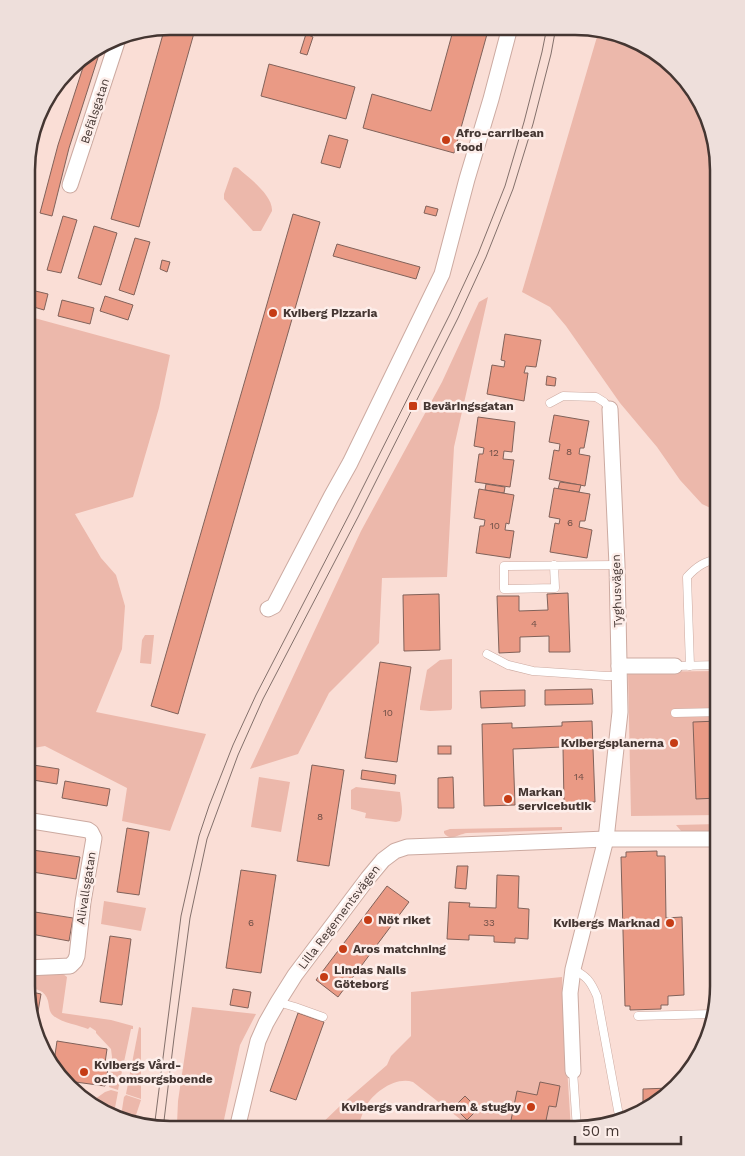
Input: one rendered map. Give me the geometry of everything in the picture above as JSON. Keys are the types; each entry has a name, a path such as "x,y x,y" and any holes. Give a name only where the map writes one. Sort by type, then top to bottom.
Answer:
{"street":[{"path":"268,610 274,606 350,462 442,274 508,35"},
{"name":"Befälsgatan","path":"70,186 116,46"},
{"name":"Tyghusvägen","path":"606,839 620,712 617,565 610,409"},
{"path":"619,671 682,666"},
{"name":"Alivallsgatan","path":"35,821 88,830 94,838 74,961 70,966 35,968"},
{"path":"573,1071 570,993 573,969 606,839"},
{"name":"Lilla Regementsvägen","path":"239,1121 258,1041 278,1002 295,976 368,878 383,860 395,851 434,846 606,839 710,839"}],"lane":[{"name":"Tyghusvägen","path":"550,403 563,396 596,397 610,409"},
{"path":"710,560 695,568 687,577 682,666 710,665"},
{"path":"554,565 554,588 504,589 504,566 554,565 617,565"},
{"path":"487,654 508,665 533,671 606,676 619,671"},
{"path":"675,713 710,712"},
{"path":"573,969 592,983 597,996 619,1114"},
{"path":"278,1002 323,1017"},
{"path":"638,1016 706,1014"},
{"path":"573,1071 576,1121"}],"shaded area":[{"path":"597,37 627,45 657,63 682,88 700,118 709,152 710,508 702,504 680,480 657,447 620,403 566,326 550,307 522,292"},
{"path":"235,167 259,187 269,199 272,211 261,231 253,231 224,199 224,194"},
{"path":"488,297 454,447 447,577 382,578 379,643 329,693 298,754 250,769 361,531 442,382 479,302"},
{"path":"35,318 170,355 159,408 133,497 75,514 101,558 116,575 125,606 122,649 96,712 206,734 170,831 122,821 127,788 45,746 35,748"},
{"path":"145,635 154,635 151,664 140,663 142,640"},
{"path":"452,659 451,710 420,710 427,670 440,660"},
{"name":"Kvibergsplanerna","path":"710,671 710,815 631,816 628,672"},
{"path":"259,777 290,782 281,832 251,827"},
{"path":"356,787 400,792 402,811 400,821 365,818 366,813 351,809 351,790"},
{"path":"710,824 710,831 682,832 676,825"},
{"path":"562,827 562,830 467,833 452,837 446,836 444,833 444,831 450,829"},
{"path":"104,901 146,908 141,931 101,924"},
{"path":"63,974 67,977 62,1013 111,1020 133,1026 118,1090 109,1087 111,1049 96,1031 90,1027 88,1029 68,1023 54,1016 50,1012 45,994 35,989 35,975"},
{"name":"Kvibergs vandrarhem & stugby","path":"562,977 570,1121 461,1121 413,1082 400,1081 386,1086 374,1096 365,1109 360,1121 324,1121 387,1065 391,1056 411,1036 411,992"},
{"path":"192,1007 256,1014 240,1045 224,1121 177,1121 178,1101"},
{"path":"139,1027 141,1028 141,1099 126,1094"},
{"path":"111,1090 118,1092 115,1109 95,1098"},
{"path":"126,1095 141,1100 136,1116 122,1112"}],"building":[{"path":"163,35 193,35 139,227 111,219"},
{"path":"306,35 313,37 307,55 300,53"},
{"path":"452,35 487,35 454,153 363,128 372,94 431,111"},
{"path":"99,55 69,148 52,216 40,213 58,145 83,67"},
{"path":"269,64 355,87 346,119 261,96"},
{"path":"329,135 348,140 340,168 321,163"},
{"path":"426,206 438,209 436,216 424,213"},
{"path":"293,214 320,222 178,714 151,706"},
{"path":"63,216 77,220 61,273 47,270"},
{"path":"94,226 117,233 101,285 78,278"},
{"path":"135,238 150,242 134,295 119,290"},
{"path":"337,244 420,267 416,279 333,256"},
{"path":"162,260 170,262 167,272 160,269"},
{"path":"35,291 48,294 44,310 35,307"},
{"path":"105,296 133,305 128,320 100,311"},
{"path":"62,300 94,308 90,324 58,316"},
{"path":"505,334 541,340 536,367 526,366 524,373 528,373 524,401 487,394 492,365 504,367 505,361 501,360"},
{"path":"547,376 556,378 555,386 546,385"},
{"path":"554,415 589,421 584,448 580,448 579,454 590,456 585,486 549,479 554,450 559,451 560,444 549,442"},
{"path":"478,417 515,422 512,452 504,451 503,459 514,460 510,487 475,482 479,454 483,454 484,448 474,446"},
{"path":"560,482 581,485 579,492 558,489"},
{"path":"486,484 505,487 504,493 485,490"},
{"path":"554,488 590,494 585,521 580,521 579,527 592,530 587,558 550,552 555,523 559,524 560,519 549,517"},
{"path":"479,489 514,495 509,524 506,523 505,530 514,531 510,558 476,553 480,526 484,526 485,520 474,518"},
{"path":"568,593 570,652 549,652 549,636 520,637 520,652 499,653 497,596 519,596 519,611 548,610 547,594"},
{"path":"439,594 440,650 404,651 403,595"},
{"path":"380,662 411,667 397,762 365,758"},
{"path":"592,689 593,704 545,705 545,690"},
{"path":"525,690 525,706 481,708 480,691"},
{"path":"592,721 595,802 564,803 563,747 513,749 515,805 484,806 482,724 512,723 512,728 562,726 562,722"},
{"path":"710,721 710,798 696,799 693,722"},
{"path":"438,746 451,746 451,754 438,754"},
{"path":"35,765 59,769 57,784 35,780"},
{"path":"312,765 344,770 329,866 297,861"},
{"path":"362,770 396,775 395,784 361,779"},
{"path":"453,777 454,808 438,808 438,778"},
{"path":"65,781 110,789 107,806 62,798"},
{"path":"127,828 149,832 139,895 117,892"},
{"path":"35,850 80,857 76,879 35,872"},
{"path":"657,851 657,856 665,856 666,918 682,917 684,995 668,996 668,1005 661,1005 661,1009 630,1010 630,1006 625,1006 621,857 626,857 626,852"},
{"path":"457,866 468,866 466,889 455,888"},
{"path":"241,870 276,875 261,973 226,968"},
{"path":"497,875 519,876 518,908 529,909 528,939 515,938 515,943 494,942 494,936 469,935 469,940 447,939 449,902 470,903 469,907 496,908"},
{"path":"387,886 409,902 338,997 316,980"},
{"path":"35,912 73,918 69,941 35,935"},
{"path":"110,936 131,939 122,1005 100,1002"},
{"path":"233,989 251,992 248,1008 230,1005"},
{"path":"35,993 41,994 38,1012"},
{"path":"298,1013 324,1022 296,1100 270,1091"},
{"name":"Kvibergs Vård- och omsorgsboende","path":"57,1041 107,1049 105,1063 109,1063 105,1086 76,1082 63,1068 55,1055"},
{"name":"Kvibergs vandrarhem & stugby","path":"540,1082 560,1086 556,1107 549,1106 546,1121 511,1121 517,1091 537,1095"},
{"path":"662,1088 643,1102 643,1089"},
{"path":"465,1096 478,1109 467,1120 454,1107"}],"tram line":[{"path":"155,1120 181,916 199,836 209,806 233,745 256,695 350,513 478,254 505,186 524,122 545,35"},
{"path":"164,1121 190,918 207,839 238,755 263,699 358,517 458,318 486,257 513,189 533,124 555,35"}],"place":[{"name":"Afro-carribean food","path":"446,140"},
{"name":"Kviberg Pizzaria","path":"273,313"},
{"name":"Beväringsgatan","path":"413,406"},
{"name":"Kvibergsplanerna","path":"674,743"},
{"name":"Markan servicebutik","path":"508,799"},
{"name":"Nöt riket","path":"368,920"},
{"name":"Kvibergs Marknad","path":"670,923"},
{"name":"Aros matchning","path":"343,949"},
{"name":"Lindas Nails Göteborg","path":"324,977"},
{"name":"Kvibergs Vård- och omsorgsboende","path":"84,1072"},
{"name":"Kvibergs vandrarhem & stugby","path":"531,1107"}]}
